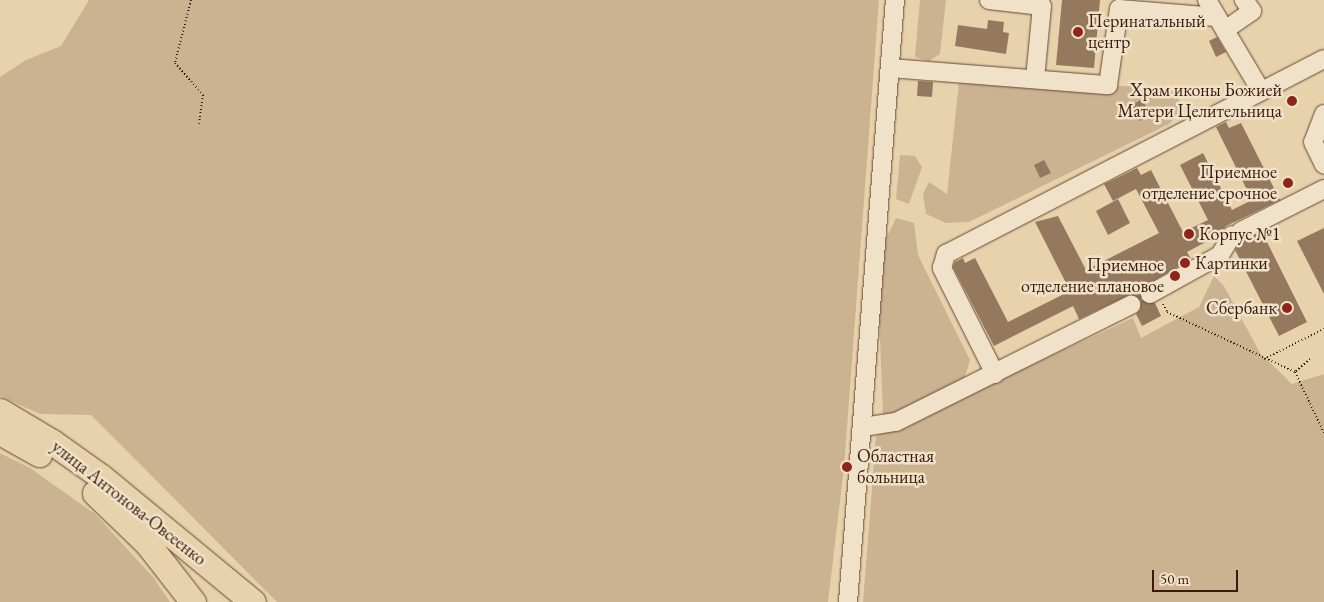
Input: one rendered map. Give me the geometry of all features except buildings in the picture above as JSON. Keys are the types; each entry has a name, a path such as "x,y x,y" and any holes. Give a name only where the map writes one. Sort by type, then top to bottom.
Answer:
{"highway":[{"name":"улица Антонова-Овсеенко","path":"0,411 52,442 100,476 254,602"},
{"name":"улица Антонова-Овсеенко","path":"0,432 68,473 121,516 193,602"}],"street":[{"path":"848,602 896,0"},
{"path":"989,0 1042,6 1036,79"},
{"path":"1207,0 1261,91"},
{"path":"890,68 1108,85 1119,9 1221,24 1252,11 1244,0"},
{"path":"995,374 942,268 946,254 1324,59"},
{"path":"1324,114 1312,142 1324,165"},
{"path":"1153,292 1220,255 1237,233 1324,189"},
{"path":"863,427 896,422 995,374 1131,304"}],"path":[{"path":"191,0 175,63 203,95 199,124"},
{"path":"1153,292 1167,312 1295,372 1324,433"},
{"path":"1264,359 1324,329"},
{"path":"1295,372 1310,359"}],"shaded area":[{"path":"89,0 879,0 844,468 828,602 277,602 91,415 40,414 0,396 0,77 26,60 61,46"},
{"path":"920,0 946,0 940,54 929,61 915,57"},
{"path":"959,82 1036,87 1126,86 1176,92 1183,110 1169,124 969,222 946,223 926,214 923,194 929,182 947,194"},
{"path":"900,155 915,156 922,167 909,204 896,199"},
{"path":"896,218 914,223 918,255 970,360 964,380 932,402 883,416 879,312 884,243"},
{"path":"1214,276 1224,286 1260,353 1292,384 1324,374 1324,602 863,602 876,436 1133,318 1141,338 1199,307"},
{"path":"0,453 30,468 95,514 153,577 170,602 0,602"}],"place":[{"name":"Перинатальный центр","path":"1078,32"},
{"name":"Храм иконы Божией Матери Целительница","path":"1292,101"},
{"name":"Приемное отделение срочное","path":"1288,183"},
{"name":"Корпус №1","path":"1189,234"},
{"name":"Картинки","path":"1185,263"},
{"name":"Приемное отделение плановое","path":"1175,276"},
{"name":"Сбербанк","path":"1287,308"},
{"name":"Областная больница","path":"847,467"}]}
